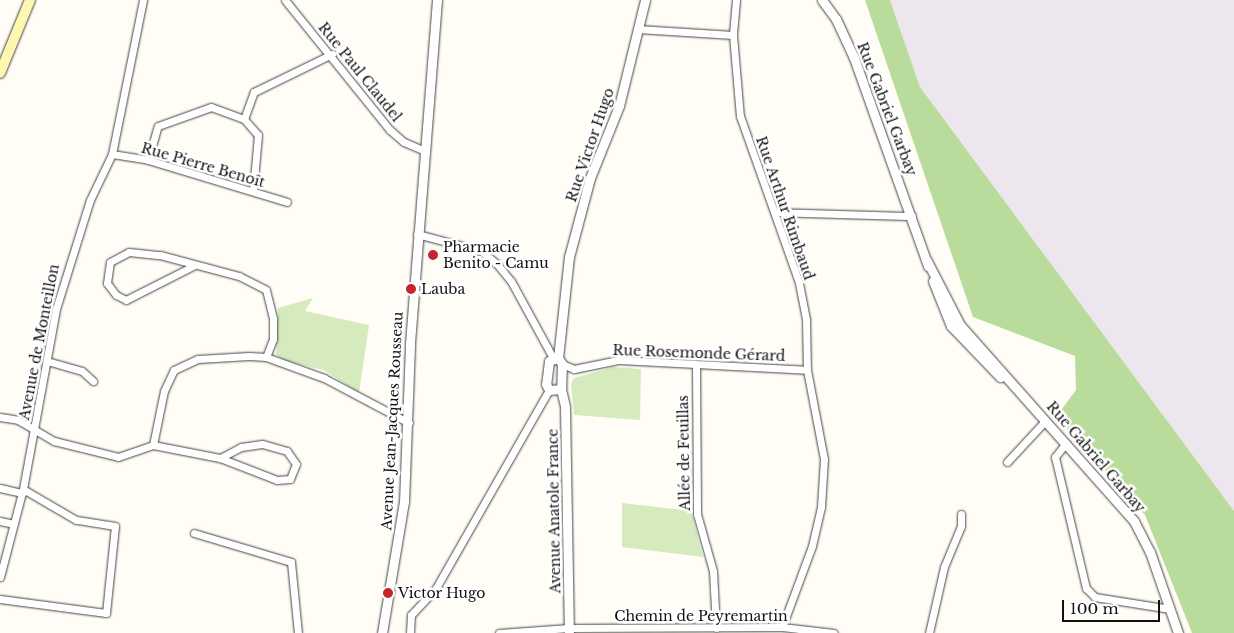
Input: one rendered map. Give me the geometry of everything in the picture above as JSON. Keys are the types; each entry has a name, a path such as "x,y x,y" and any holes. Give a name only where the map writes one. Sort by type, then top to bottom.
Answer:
{"main road":[{"path":"0,73 30,0"}],"street":[{"name":"Avenue de Monteillon","path":"0,577 22,491 68,261 90,200 112,154 143,0"},
{"name":"Rue Paul Claudel","path":"284,0 332,54 390,130 404,142 423,150"},
{"name":"Avenue Jean-Jacques Rousseau","path":"382,633 403,512 409,423 417,234 436,0"},
{"name":"Rue Victor Hugo","path":"558,360 569,257 590,178 620,106 645,0"},
{"name":"Rue Arthur Rimbaud","path":"736,0 734,35 740,116 799,283 806,320 807,370 824,459 821,507 812,546 782,627"},
{"name":"Rue Gabriel Garbay","path":"822,0 845,37 927,261 960,325 1134,521 1150,552 1178,633"},
{"path":"638,29 734,35"},
{"path":"244,119 254,92 332,54"},
{"path":"148,160 158,126 211,107 244,119 258,136 253,191"},
{"name":"Rue Pierre Benoît","path":"112,154 148,160 287,202"},
{"path":"775,212 912,216"},
{"path":"410,633 411,615 436,588 549,390 546,368 558,360 511,281 497,264 481,250 417,234"},
{"path":"193,266 126,300 116,295 107,282 110,262 128,252 160,255 193,266 239,276 266,290 273,319 273,339 266,357"},
{"path":"153,445 164,391 174,370 198,359 266,357 324,378 409,423"},
{"name":"Rue Rosemonde Gérard","path":"558,360 574,369 618,360 807,370"},
{"name":"Avenue Anatole France","path":"558,360 565,407 570,554 569,631"},
{"path":"47,361 82,372 93,381"},
{"name":"Allée de Feuillas","path":"696,365 697,514 713,571 716,628"},
{"path":"549,390 561,389"},
{"path":"0,417 35,428 54,441 118,457 153,445 220,458 277,480 290,479 296,464 287,451 262,444 240,447 220,458"},
{"path":"1007,462 1046,420"},
{"path":"1066,443 1054,457 1090,595 1170,609"},
{"path":"0,488 22,491 76,520 114,526 106,613 0,599"},
{"path":"928,633 944,567 961,526 961,514"},
{"path":"0,521 14,524"},
{"path":"194,533 291,562 298,633"},
{"name":"Chemin de Peyremartin","path":"500,633 782,627 834,633"}],"shaded area":[{"path":"890,0 1234,0 1234,511 920,87"}],"green space":[{"path":"865,0 890,0 920,87 1234,511 1234,633 1192,633 1145,515 1056,417 1076,390 1075,356 973,317"},
{"path":"313,298 305,311 369,325 359,393 324,370 286,361 276,355 278,308"},
{"path":"613,367 641,369 640,420 574,415 571,384 574,378"},
{"path":"622,503 691,511 703,557 622,547"}],"place":[{"name":"Pharmacie Benito - Camu","path":"433,255"},
{"name":"Lauba","path":"411,289"},
{"name":"Victor Hugo","path":"388,593"}]}
